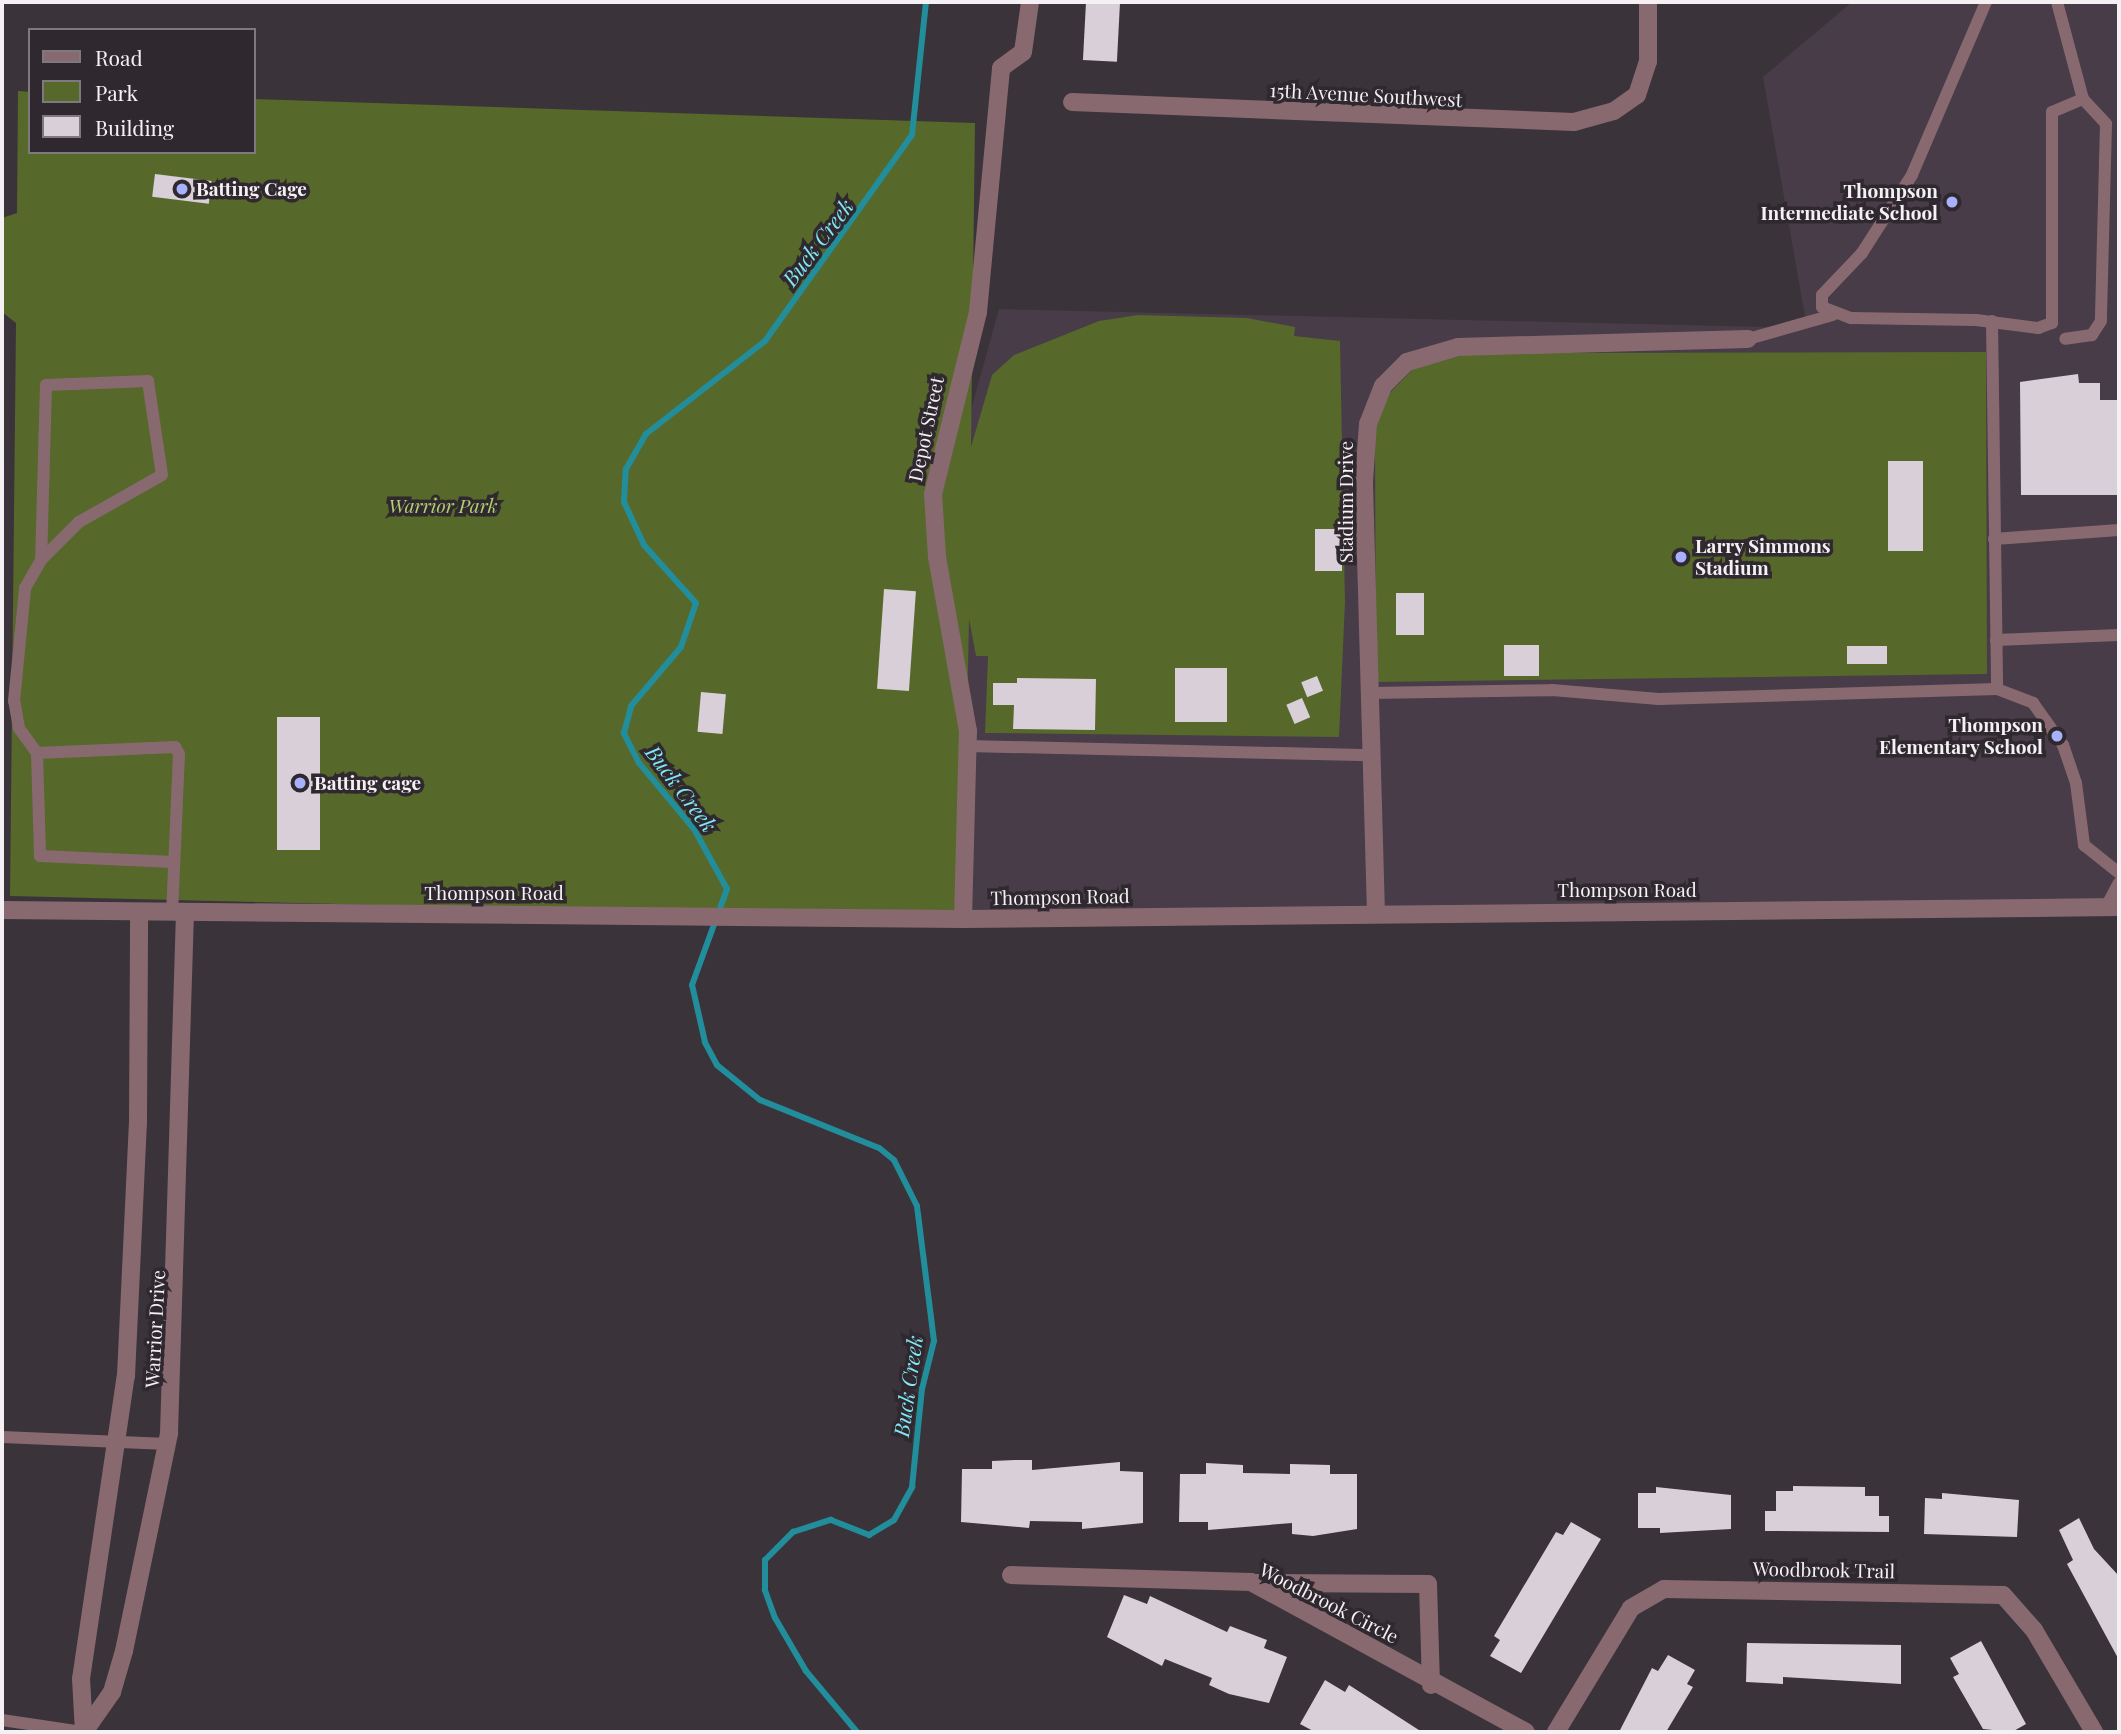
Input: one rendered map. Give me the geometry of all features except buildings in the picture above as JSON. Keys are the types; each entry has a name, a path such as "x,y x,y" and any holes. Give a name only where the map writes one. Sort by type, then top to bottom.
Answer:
{"street":[{"name":"Depot Street","path":"963,919 966,694 941,581 933,494 978,312 1001,68 1023,52 1030,2"},
{"name":"15th Avenue Southwest","path":"1072,102 1574,122 1631,101 1643,82 1648,2"},
{"name":"Stadium Drive","path":"1376,914 1366,452 1375,401 1395,372 1421,356 1483,344 1748,339"},
{"name":"Thompson Road","path":"2,910 179,914 614,914 963,919 2113,907"},
{"name":"Warrior Drive","path":"83,1732 81,1679 118,1439 135,1214 139,913"},
{"name":"Warrior Drive","path":"83,1732 112,1692 124,1651 167,1444 176,1334 179,914"},
{"name":"Woodbrook Circle","path":"1011,1576 1251,1583 1431,1685 1526,1732"},
{"path":"1251,1583 1428,1584 1431,1685"},
{"name":"Woodbrook Trail","path":"1556,1732 1636,1603 1650,1591 1678,1589 2003,1595 2034,1630 2094,1732"}],"lane":[{"path":"1833,315 1822,307 1822,295 1862,253 1912,175 1986,2"},
{"path":"2057,2 2083,99 2113,123 2101,321 2092,335 2065,339"},
{"path":"1748,339 1833,315 1992,321 2038,328 2052,323 2052,112 2083,99"},
{"path":"1992,321 1997,689"},
{"path":"41,560 99,508 162,475 148,381 51,382 41,560 19,610 14,701 19,728 37,753 40,856 174,862"},
{"path":"1994,539 2119,530"},
{"path":"1996,640 2119,635"},
{"path":"1370,694 1566,691 1659,699 1997,689 2033,703 2063,745 2076,783 2084,845 2119,873"},
{"path":"967,746 1372,755"},
{"path":"37,753 176,747 174,862 179,914"},
{"path":"2113,907 2119,883"},
{"path":"2,1437 118,1439 167,1444"},
{"path":"2,1720 83,1732"}],"shaded area":[{"path":"1852,2 2119,2 2119,907 963,919 957,460 999,309 1807,328 1763,77"}],"green space":[{"name":"Warrior Park","path":"18,91 28,92 28,154 256,154 256,99 975,123 971,447 992,375 1014,355 1099,321 1138,315 1247,318 1295,327 1294,336 1340,341 1345,602 1339,737 985,733 988,656 976,656 969,619 963,919 10,896 16,323 2,312 2,218 17,213"},
{"name":"Larry Simmons Stadium","path":"1986,352 1987,674 1376,682 1375,439 1380,403 1413,369 1471,353"}],"waterway":[{"name":"Buck Creek","path":"857,1732 806,1671 775,1618 765,1590 765,1560 793,1532 831,1520 869,1535 894,1520 912,1487 922,1389 934,1341 917,1206 894,1160 879,1148 760,1100 717,1065 705,1042 692,985 727,889 694,829 639,763 624,733 631,706 681,647 696,603 644,545 624,502 626,469 646,434 765,341 912,135 926,2"}],"place":[{"name":"Batting Cage","path":"182,189"},
{"name":"Thompson Intermediate School","path":"1952,202"},
{"name":"Larry Simmons Stadium","path":"1681,557"},
{"name":"Thompson Elementary School","path":"2057,736"},
{"name":"Batting cage","path":"300,783"}]}
